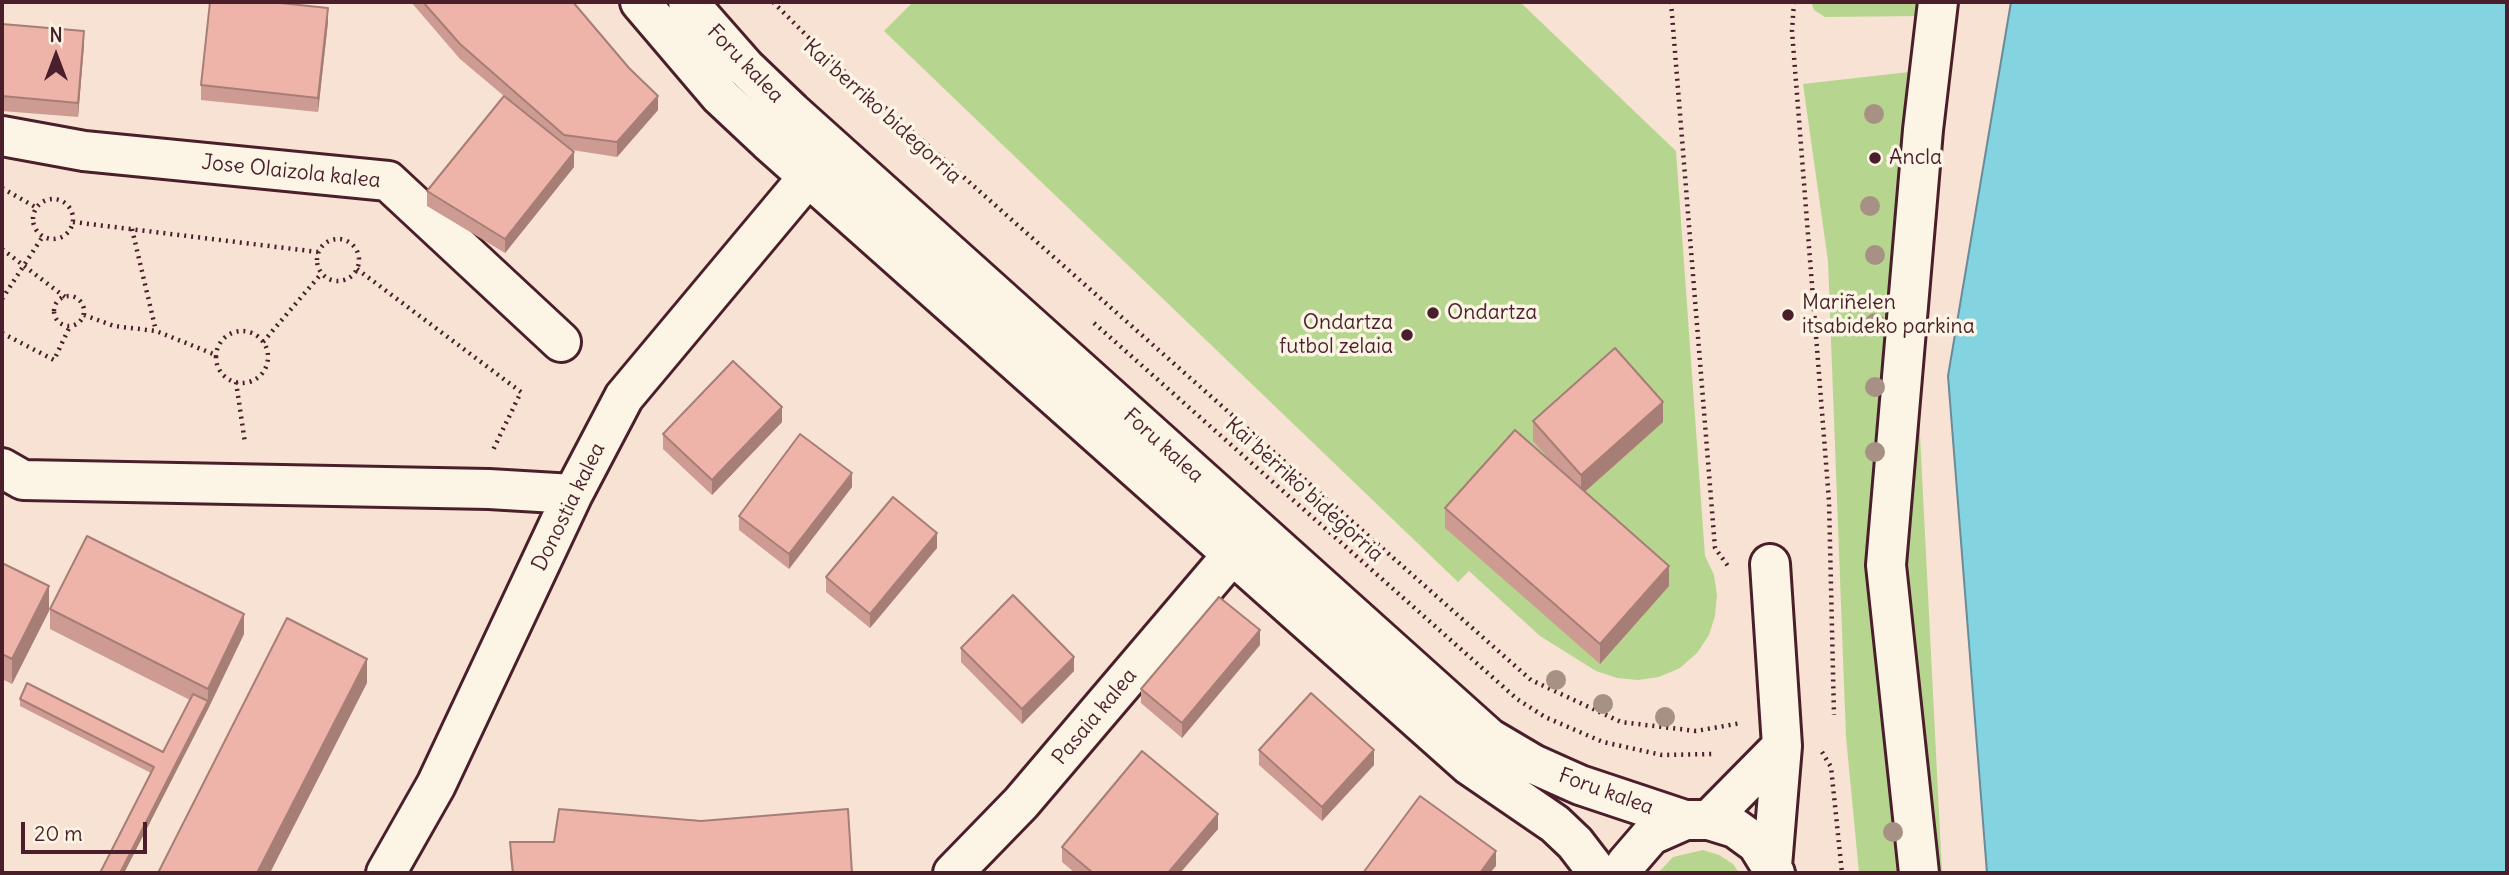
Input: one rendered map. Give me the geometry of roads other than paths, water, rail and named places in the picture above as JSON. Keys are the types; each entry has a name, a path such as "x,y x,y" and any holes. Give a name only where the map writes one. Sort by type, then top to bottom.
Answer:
{"street":[{"name":"Foru kalea","path":"640,2 720,96 808,177 1469,765 1555,824 1575,843 1598,873"},
{"name":"Foru kalea","path":"688,2 746,68 792,112 1489,738 1533,764 1580,785 1697,820 1735,828 1757,844 1773,870"},
{"path":"1919,873 1886,565 1926,105 1938,2"},
{"name":"Jose Olaizola kalea","path":"2,136 84,151 388,181 561,342"},
{"name":"Donostia kalea","path":"386,873 436,785 573,494 624,397 808,177"},
{"path":"2,468 23,480 489,489 573,494"},
{"name":"Pasaia kalea","path":"953,873 1021,803 1232,555"},
{"path":"1753,570 1782,746 1773,870"},
{"path":"1625,873 1626,864 1651,835 1697,820 1782,746"}],"water":[{"path":"2011,2 2507,2 2507,873 1987,873 1948,376"}],"place":[{"name":"Ancla","path":"1875,158"},
{"name":"Ondartza","path":"1433,313"},
{"name":"Mariñelen itsabideko parkina","path":"1788,315"},
{"name":"Ondartza futbol zelaia","path":"1407,335"}]}
